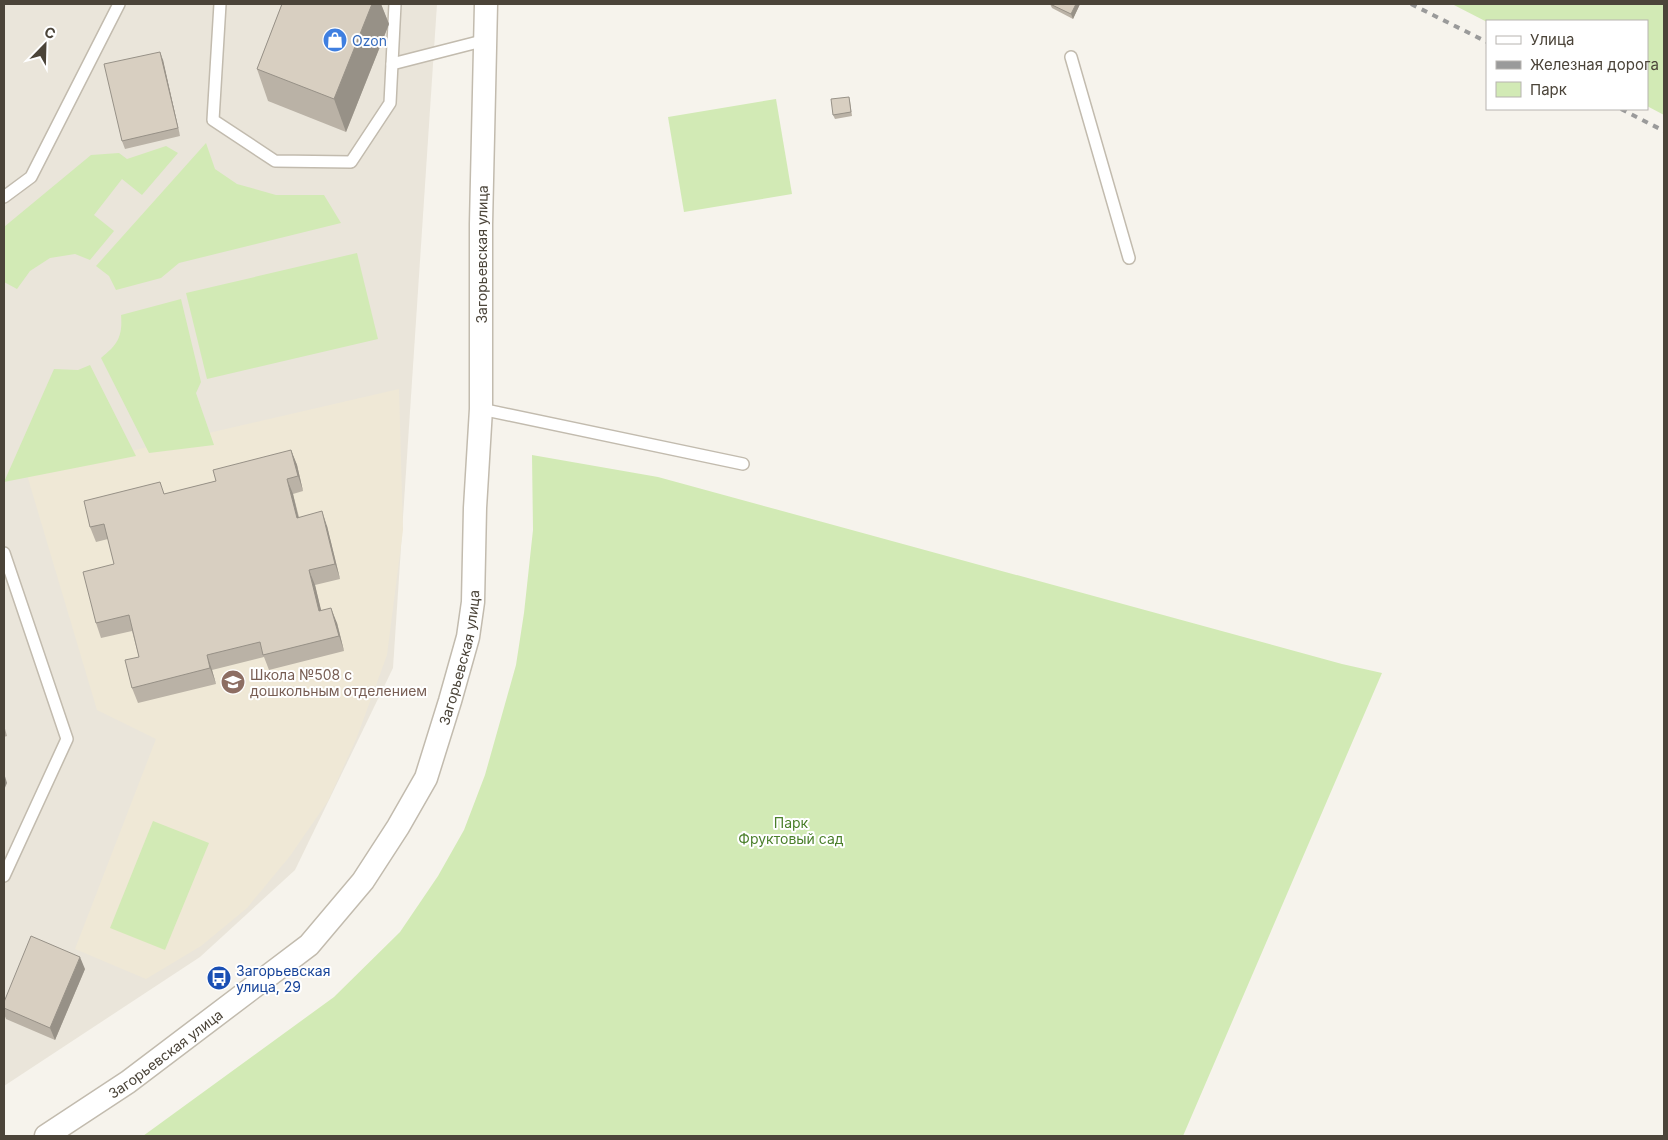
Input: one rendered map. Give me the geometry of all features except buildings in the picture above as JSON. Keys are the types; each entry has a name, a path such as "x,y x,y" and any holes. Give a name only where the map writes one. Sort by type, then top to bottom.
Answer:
{"street":[{"name":"Загорьевская улица","path":"46,1136 128,1082 309,945 363,881 398,827 426,778 468,637 473,602 475,508 481,409 481,224 486,4"}],"lane":[{"path":"4,197 31,177 118,4"},
{"path":"220,4 213,120 275,161 351,162 390,102 395,4"},
{"path":"392,64 486,40"},
{"path":"1071,58 1130,258"},
{"path":"481,409 743,464"},
{"path":"4,553 67,739 4,876"}],"shaded area":[{"path":"4,4 437,4 393,668 295,870 200,957 4,1086"},
{"name":"Школа №508 с дошкольным отделением","path":"399,389 403,530 387,655 357,737 328,801 290,856 247,908 201,946 146,979 75,949 156,739 97,710 27,475"}],"green space":[{"path":"1452,4 1664,4 1664,115 1648,107 1648,20 1486,21"},
{"path":"776,99 792,194 684,212 668,117"},
{"path":"206,143 215,169 237,184 276,195 324,195 341,223 179,263 161,278 116,290 109,276 96,266"},
{"path":"166,146 178,153 142,195 122,179 94,215 114,231 90,260 75,254 50,258 30,271 17,289 4,282 4,227 91,155 119,153 127,159"},
{"path":"357,253 378,339 207,379 186,293"},
{"path":"181,299 201,382 196,393 214,445 149,453 101,358 118,340 121,329 121,315"},
{"path":"90,365 136,456 4,482 54,369 78,370"},
{"name":"Парк Фруктовый сад","path":"532,455 658,477 1342,664 1382,673 1183,1136 143,1136 334,997 400,932 438,876 464,830 485,775 516,665 533,530"},
{"path":"153,821 209,843 165,950 110,928"}],"railway":[{"path":"1411,4 1486,42"},
{"path":"1623,110 1664,131"}],"place":[{"name":"Ozon","path":"335,40"},
{"name":"Школа №508 с дошкольным отделением","path":"233,682"},
{"name":"Загорьевская улица, 29","path":"219,978"}]}
